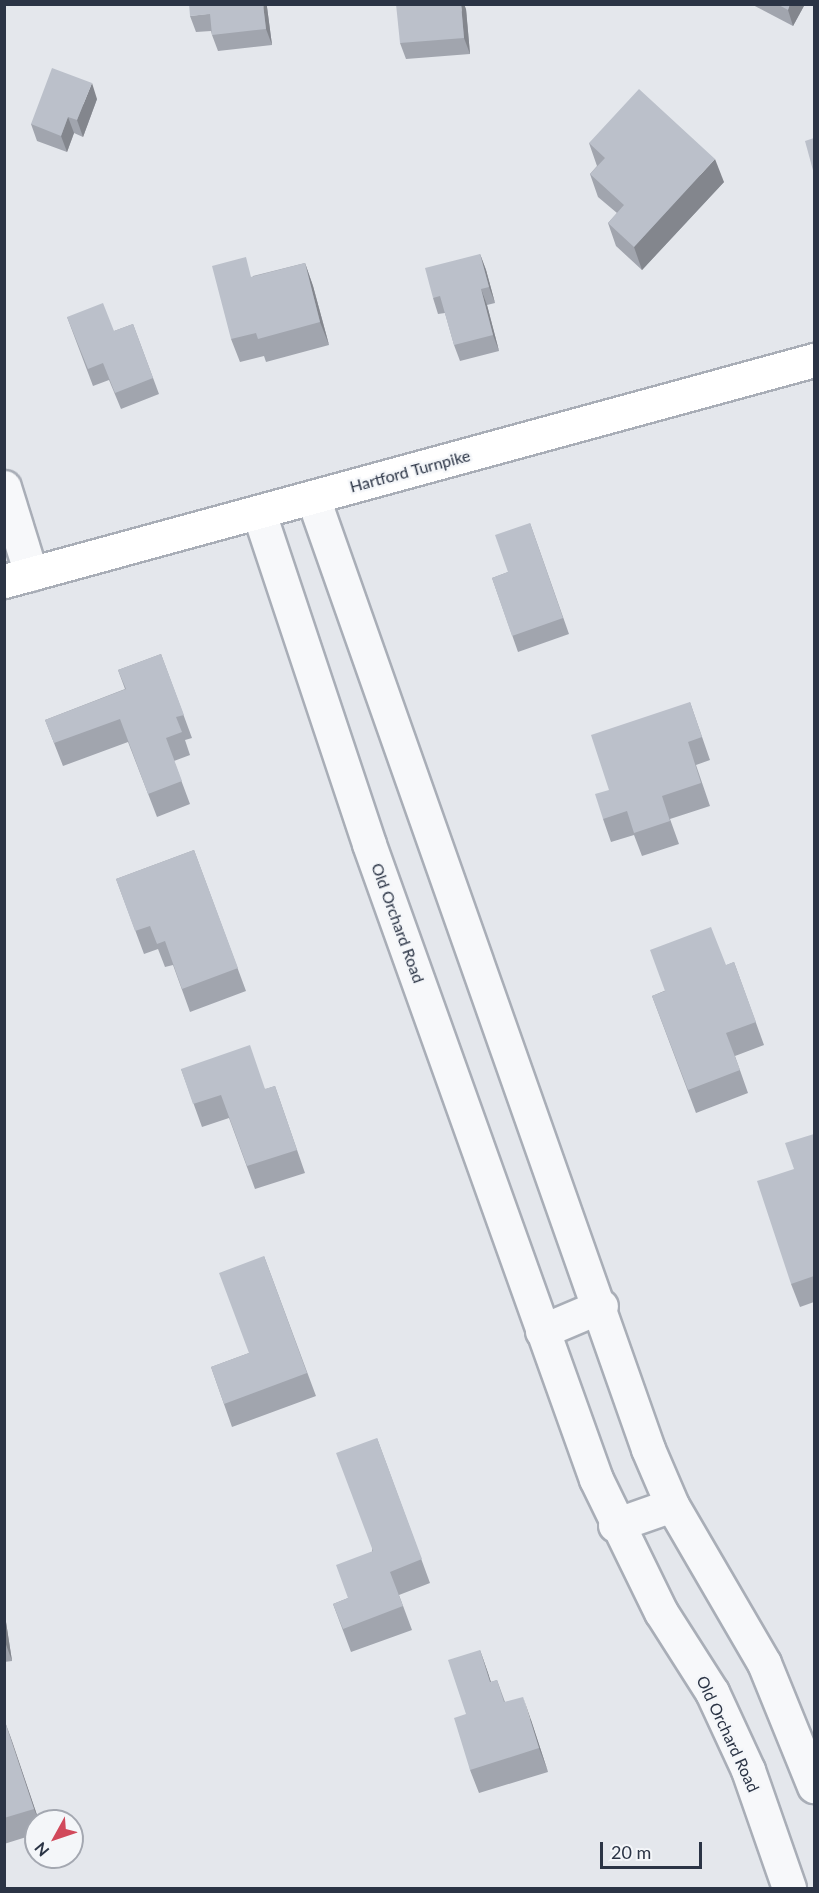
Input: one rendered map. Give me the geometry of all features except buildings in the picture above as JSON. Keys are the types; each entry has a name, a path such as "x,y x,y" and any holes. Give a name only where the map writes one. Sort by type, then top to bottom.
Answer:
{"main road":[{"name":"Hartford Turnpike","path":"17,578 814,360"}],"street":[{"path":"4,488 17,578"},
{"path":"313,498 672,1505 764,1664 814,1786"},
{"name":"Old Orchard Road","path":"259,513 296,633 542,1330 615,1525 712,1692 748,1770 789,1888"},
{"path":"542,1330 601,1306"},
{"path":"615,1525 672,1505"}]}
